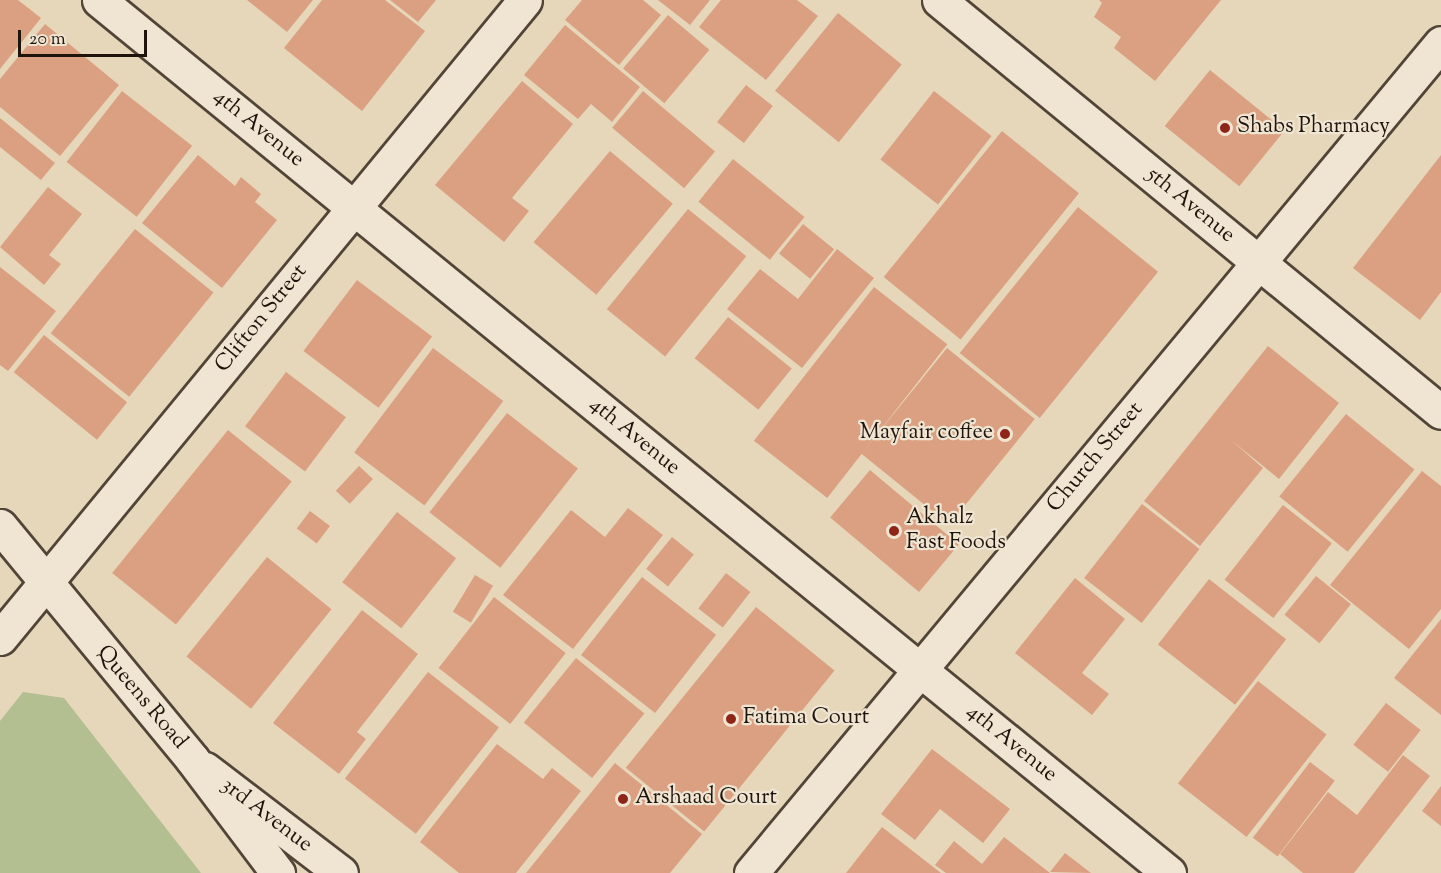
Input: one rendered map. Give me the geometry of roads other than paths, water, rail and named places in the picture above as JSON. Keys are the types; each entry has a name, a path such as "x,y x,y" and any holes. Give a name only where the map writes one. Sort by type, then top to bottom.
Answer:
{"street":[{"name":"4th Avenue","path":"99,0 1169,873"},
{"name":"Clifton Street","path":"0,638 525,0"},
{"name":"5th Avenue","path":"939,0 1441,412"},
{"name":"Church Street","path":"751,873 1441,43"},
{"name":"Queens Road","path":"0,526 45,584 192,759 278,873"},
{"name":"3rd Avenue","path":"192,759 341,873"}],"place":[{"name":"Shabs Pharmacy","path":"1225,128"},
{"name":"Mayfair coffee","path":"1005,434"},
{"name":"Akhalz Fast Foods","path":"894,531"},
{"name":"Fatima Court","path":"731,719"},
{"name":"Arshaad Court","path":"623,799"}]}
